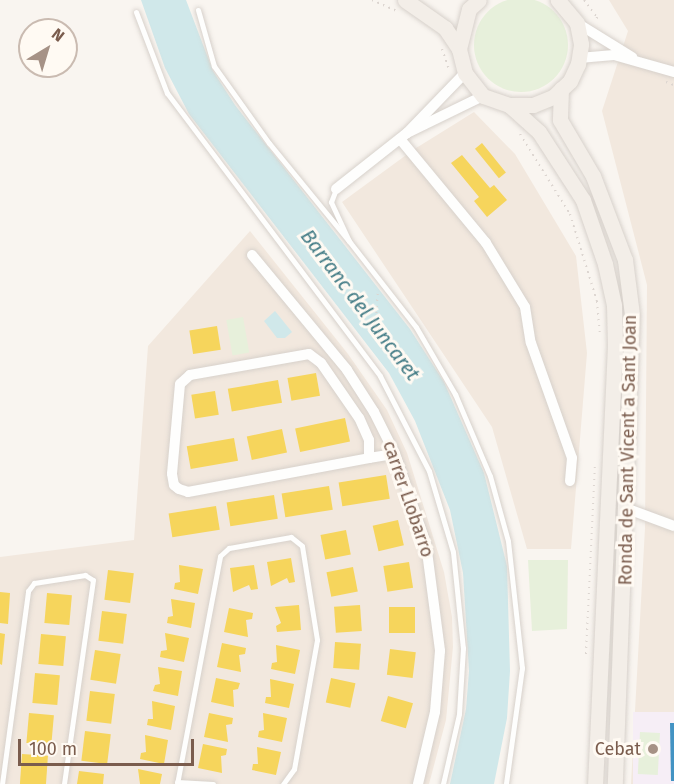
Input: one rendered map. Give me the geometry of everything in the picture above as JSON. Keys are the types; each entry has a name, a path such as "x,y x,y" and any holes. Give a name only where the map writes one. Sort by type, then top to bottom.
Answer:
{"main road":[{"path":"479,0 469,9 459,49 462,76 483,96"},
{"path":"509,105 533,105 561,89 570,81 579,58 577,23 558,0"},
{"path":"402,6 445,28 459,49"},
{"name":"Ronda de Sant Vicent a Sant Joan","path":"561,89 560,120 593,176 624,260 632,315 628,508 615,784"},
{"name":"Ronda de Sant Vicent a Sant Joan","path":"483,96 509,105 539,132 583,200 614,304 615,345 595,784"}],"street":[{"path":"577,23 637,60"},
{"path":"579,58 614,55 674,72"},
{"path":"336,189 403,136 462,76"},
{"path":"403,136 483,96"},
{"path":"403,136 486,243 525,307 531,343 572,458 570,481"},
{"name":"carrer Llobarro","path":"252,255 347,369 394,454 426,544 439,624 435,712 417,784"},
{"path":"369,459 369,440 359,418 321,363 309,354 190,375 180,384 172,474 174,485 188,492 369,459 394,454"},
{"path":"628,508 674,526"}],"lane":[{"path":"198,10 214,66 269,143 350,241 416,327 455,394 490,476 508,541 522,668 506,784"},
{"path":"136,12 167,93 374,367 429,471 453,552 463,648 459,714 443,784"},
{"path":"336,189 331,202 350,241"},
{"path":"213,784 177,783 220,556 229,548 291,537 302,546 317,640 294,769 283,784"},
{"path":"2,784 28,591 34,583 85,575 93,580 64,784"}],"path":[{"path":"372,0 402,6"},
{"path":"441,47 462,76"},
{"path":"513,126 553,181 570,214 597,301 600,336"},
{"path":"374,284 378,290 376,319"},
{"path":"586,656 595,460"}],"shaded area":[{"path":"609,0 674,0 674,784 631,784 645,528 647,285 602,111 628,31"},
{"path":"474,112 515,154 576,256 587,353 571,549 527,549 492,427 342,202 413,150"},
{"path":"250,231 348,354 387,410 407,453 444,572 452,617 453,647 446,720 429,784 0,784 0,557 134,540 148,346"},
{"name":"Cebat","path":"633,712 674,712 674,784 633,784"}],"green space":[{"path":"521,-2 539,2 554,12 564,27 568,45 564,63 554,78 539,88 521,92 503,88 488,78 478,63 474,45 478,27 488,12 503,2"},
{"path":"243,317 249,352 233,355 226,320"},
{"path":"528,560 568,560 567,629 532,631"},
{"path":"640,732 660,733 658,775 638,774"}],"water":[{"name":"Barranc del Juncaret","path":"141,0 186,0 213,71 235,105 410,329 444,382 484,473 507,566 510,671 507,718 494,784 450,784 466,709 469,671 463,573 450,510 415,421 389,373 189,114 165,68"},
{"path":"275,311 292,332 285,338 277,338 264,321"}],"building: Viviendas":[{"path":"482,143 506,173 499,178 475,149"},
{"path":"462,155 490,188 494,185 507,200 487,217 474,201 479,197 451,163"},
{"path":"217,326 221,350 193,354 189,330"},
{"path":"316,373 320,396 291,401 287,378"},
{"path":"278,380 282,403 232,412 228,389"},
{"path":"215,391 219,415 195,418 191,395"},
{"path":"345,418 350,441 300,452 295,429"},
{"path":"282,429 287,452 252,460 247,436"},
{"path":"234,438 238,461 191,469 187,446"},
{"path":"386,475 390,499 342,506 339,483"},
{"path":"329,486 333,510 285,517 282,494"},
{"path":"274,495 278,519 230,526 227,503"},
{"path":"216,506 220,530 172,537 169,514"},
{"path":"398,520 404,545 379,551 373,526"},
{"path":"346,530 351,555 325,560 320,535"},
{"path":"291,558 295,582 289,583 287,578 271,586 267,562"},
{"path":"409,562 413,588 387,592 383,566"},
{"path":"179,565 203,569 198,594 174,589 175,583 180,582"},
{"path":"254,565 258,589 251,590 249,585 233,592 230,568"},
{"path":"353,567 358,592 331,597 326,572"},
{"path":"108,570 134,573 130,603 104,600"},
{"path":"0,592 10,593 8,624 0,623"},
{"path":"47,593 72,595 69,625 44,623"},
{"path":"171,599 195,603 191,628 167,623 168,617 173,616"},
{"path":"299,605 301,630 277,632 276,626 281,623 275,607"},
{"path":"360,605 362,631 336,633 334,607"},
{"path":"389,607 415,607 415,633 389,633"},
{"path":"229,608 253,613 252,619 246,620 248,637 224,632"},
{"path":"102,611 127,614 123,644 98,641"},
{"path":"0,633 5,634 2,665 0,664"},
{"path":"165,633 189,638 184,662 160,657 161,651 167,650"},
{"path":"41,634 66,636 63,666 38,664"},
{"path":"335,642 361,644 359,670 333,668"},
{"path":"222,643 246,648 245,654 239,655 241,672 217,667"},
{"path":"276,645 300,650 295,674 271,669 272,663 277,662"},
{"path":"390,649 416,652 413,678 387,675"},
{"path":"95,650 121,654 116,684 90,680"},
{"path":"158,667 182,671 178,696 153,691 155,685 160,684"},
{"path":"35,673 60,675 57,705 32,703"},
{"path":"216,678 240,683 238,689 233,690 234,707 211,702"},
{"path":"331,678 355,683 350,708 326,702"},
{"path":"270,679 294,684 289,708 265,703 266,697 271,697"},
{"path":"90,691 115,694 111,724 86,721"},
{"path":"388,696 413,703 406,728 381,721"},
{"path":"152,701 175,706 171,730 147,725 148,719 153,719"},
{"path":"29,713 54,715 51,745 26,743"},
{"path":"209,713 233,718 232,724 226,725 228,742 204,737"},
{"path":"263,713 287,718 282,742 258,737 259,731 264,730"},
{"path":"85,731 111,734 107,764 81,761"},
{"path":"145,735 168,740 164,764 140,759 141,753 146,752"},
{"path":"203,744 227,749 226,755 221,756 222,773 198,768"},
{"path":"257,747 281,752 276,775 252,770 253,764 258,764"},
{"path":"22,754 48,756 46,784 20,784"},
{"path":"138,769 162,774 160,784 140,784"},
{"path":"79,771 104,774 103,784 77,784"}],"building: Escuelas":[{"path":"670,723 674,723 674,781 671,781"}],"place":[{"name":"Cebat","path":"653,749"}]}
